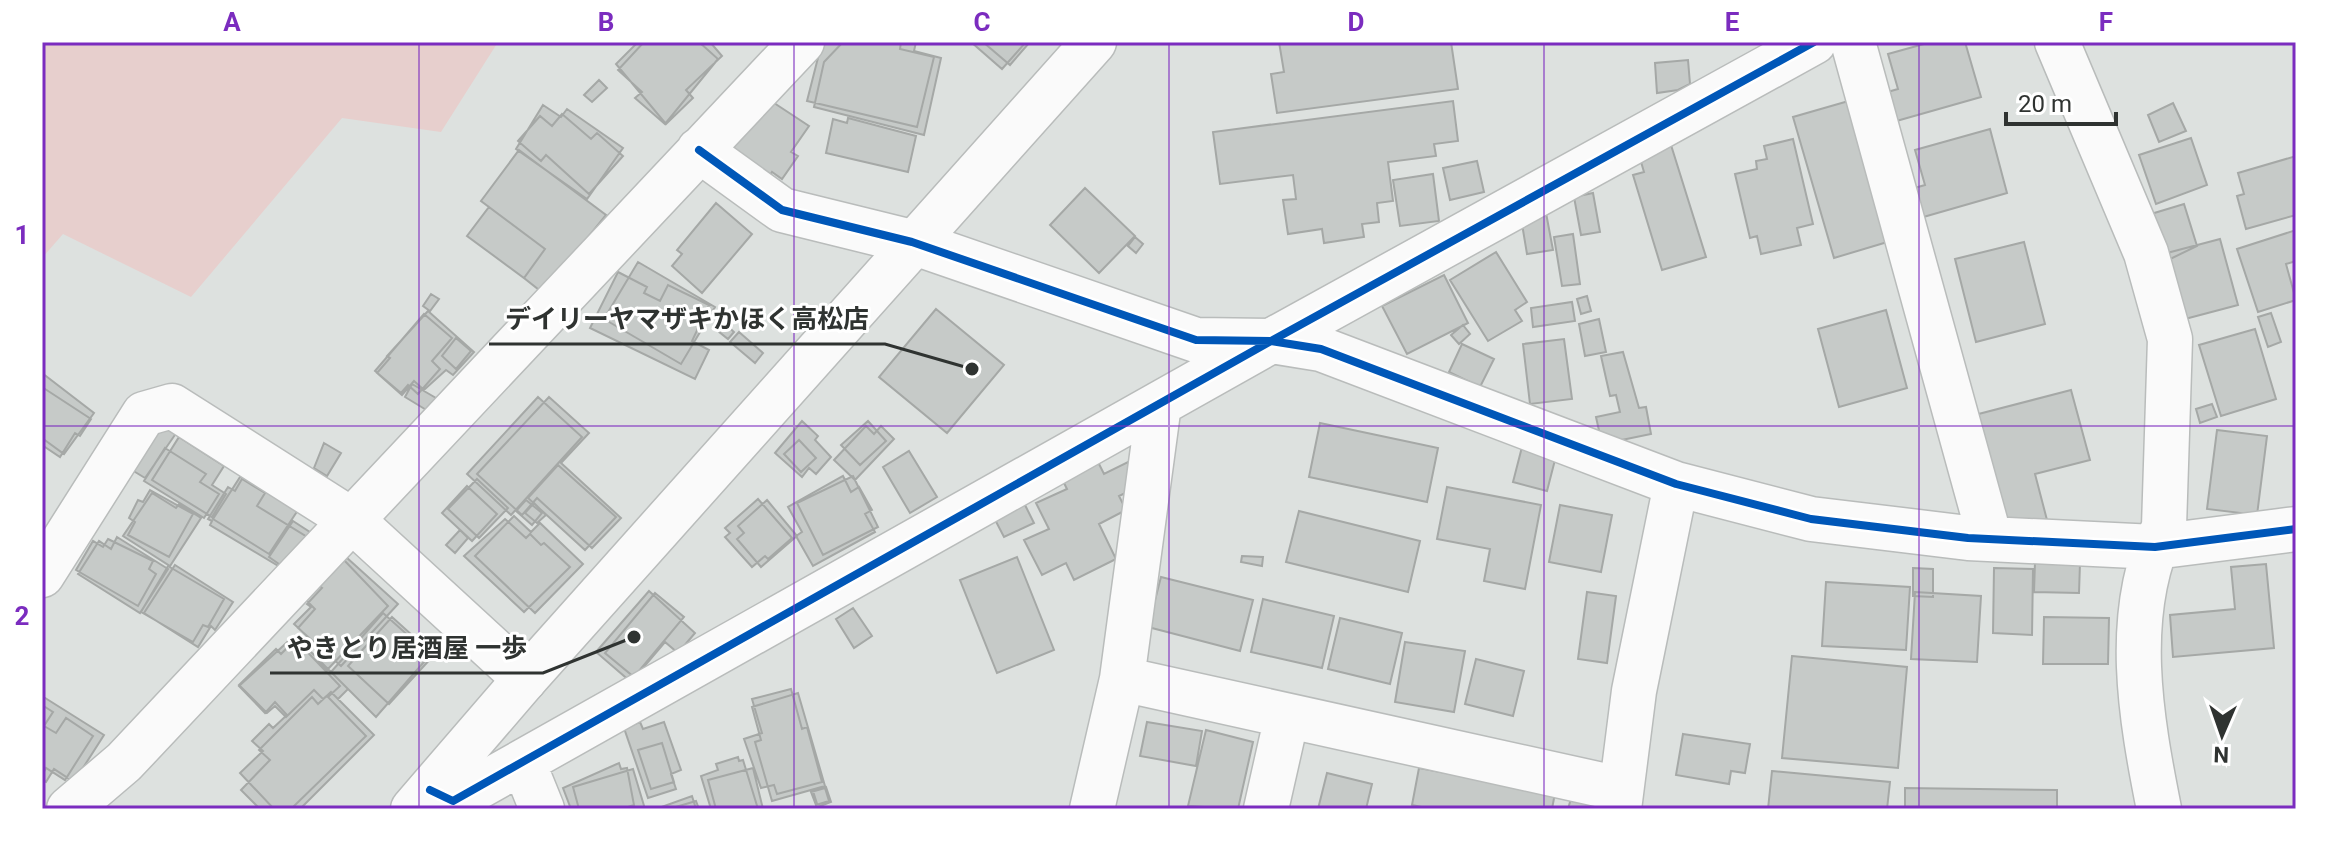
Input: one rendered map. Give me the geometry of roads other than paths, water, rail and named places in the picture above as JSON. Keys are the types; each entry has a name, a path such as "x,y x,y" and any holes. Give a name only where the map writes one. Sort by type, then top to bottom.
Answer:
{"main road":[{"path":"69,809 124,762 802,42"},
{"path":"421,799 912,242 1094,42"},
{"path":"421,799 453,801 1271,341 1814,42"},
{"path":"1853,42 1990,539"},
{"path":"2057,42 2146,253 2170,339 2164,527 2155,547 2140,618 2140,713 2159,809"},
{"path":"699,150 782,210 912,242 1196,340 1271,341 1321,349 1676,484 1811,519 1990,539 2155,547 2296,529"},
{"path":"1092,809 1122,679 1159,404"},
{"path":"42,575 144,414 172,406 353,521 525,679"},
{"path":"1122,679 1287,716 1620,799 1634,691 1676,484"},
{"path":"1266,809 1287,716"},
{"path":"523,762 542,809"}],"place":[{"name":"デイリーヤマザキかほく高松店","path":"972,369"},
{"name":"やきとり居酒屋 一歩","path":"634,637"}]}
